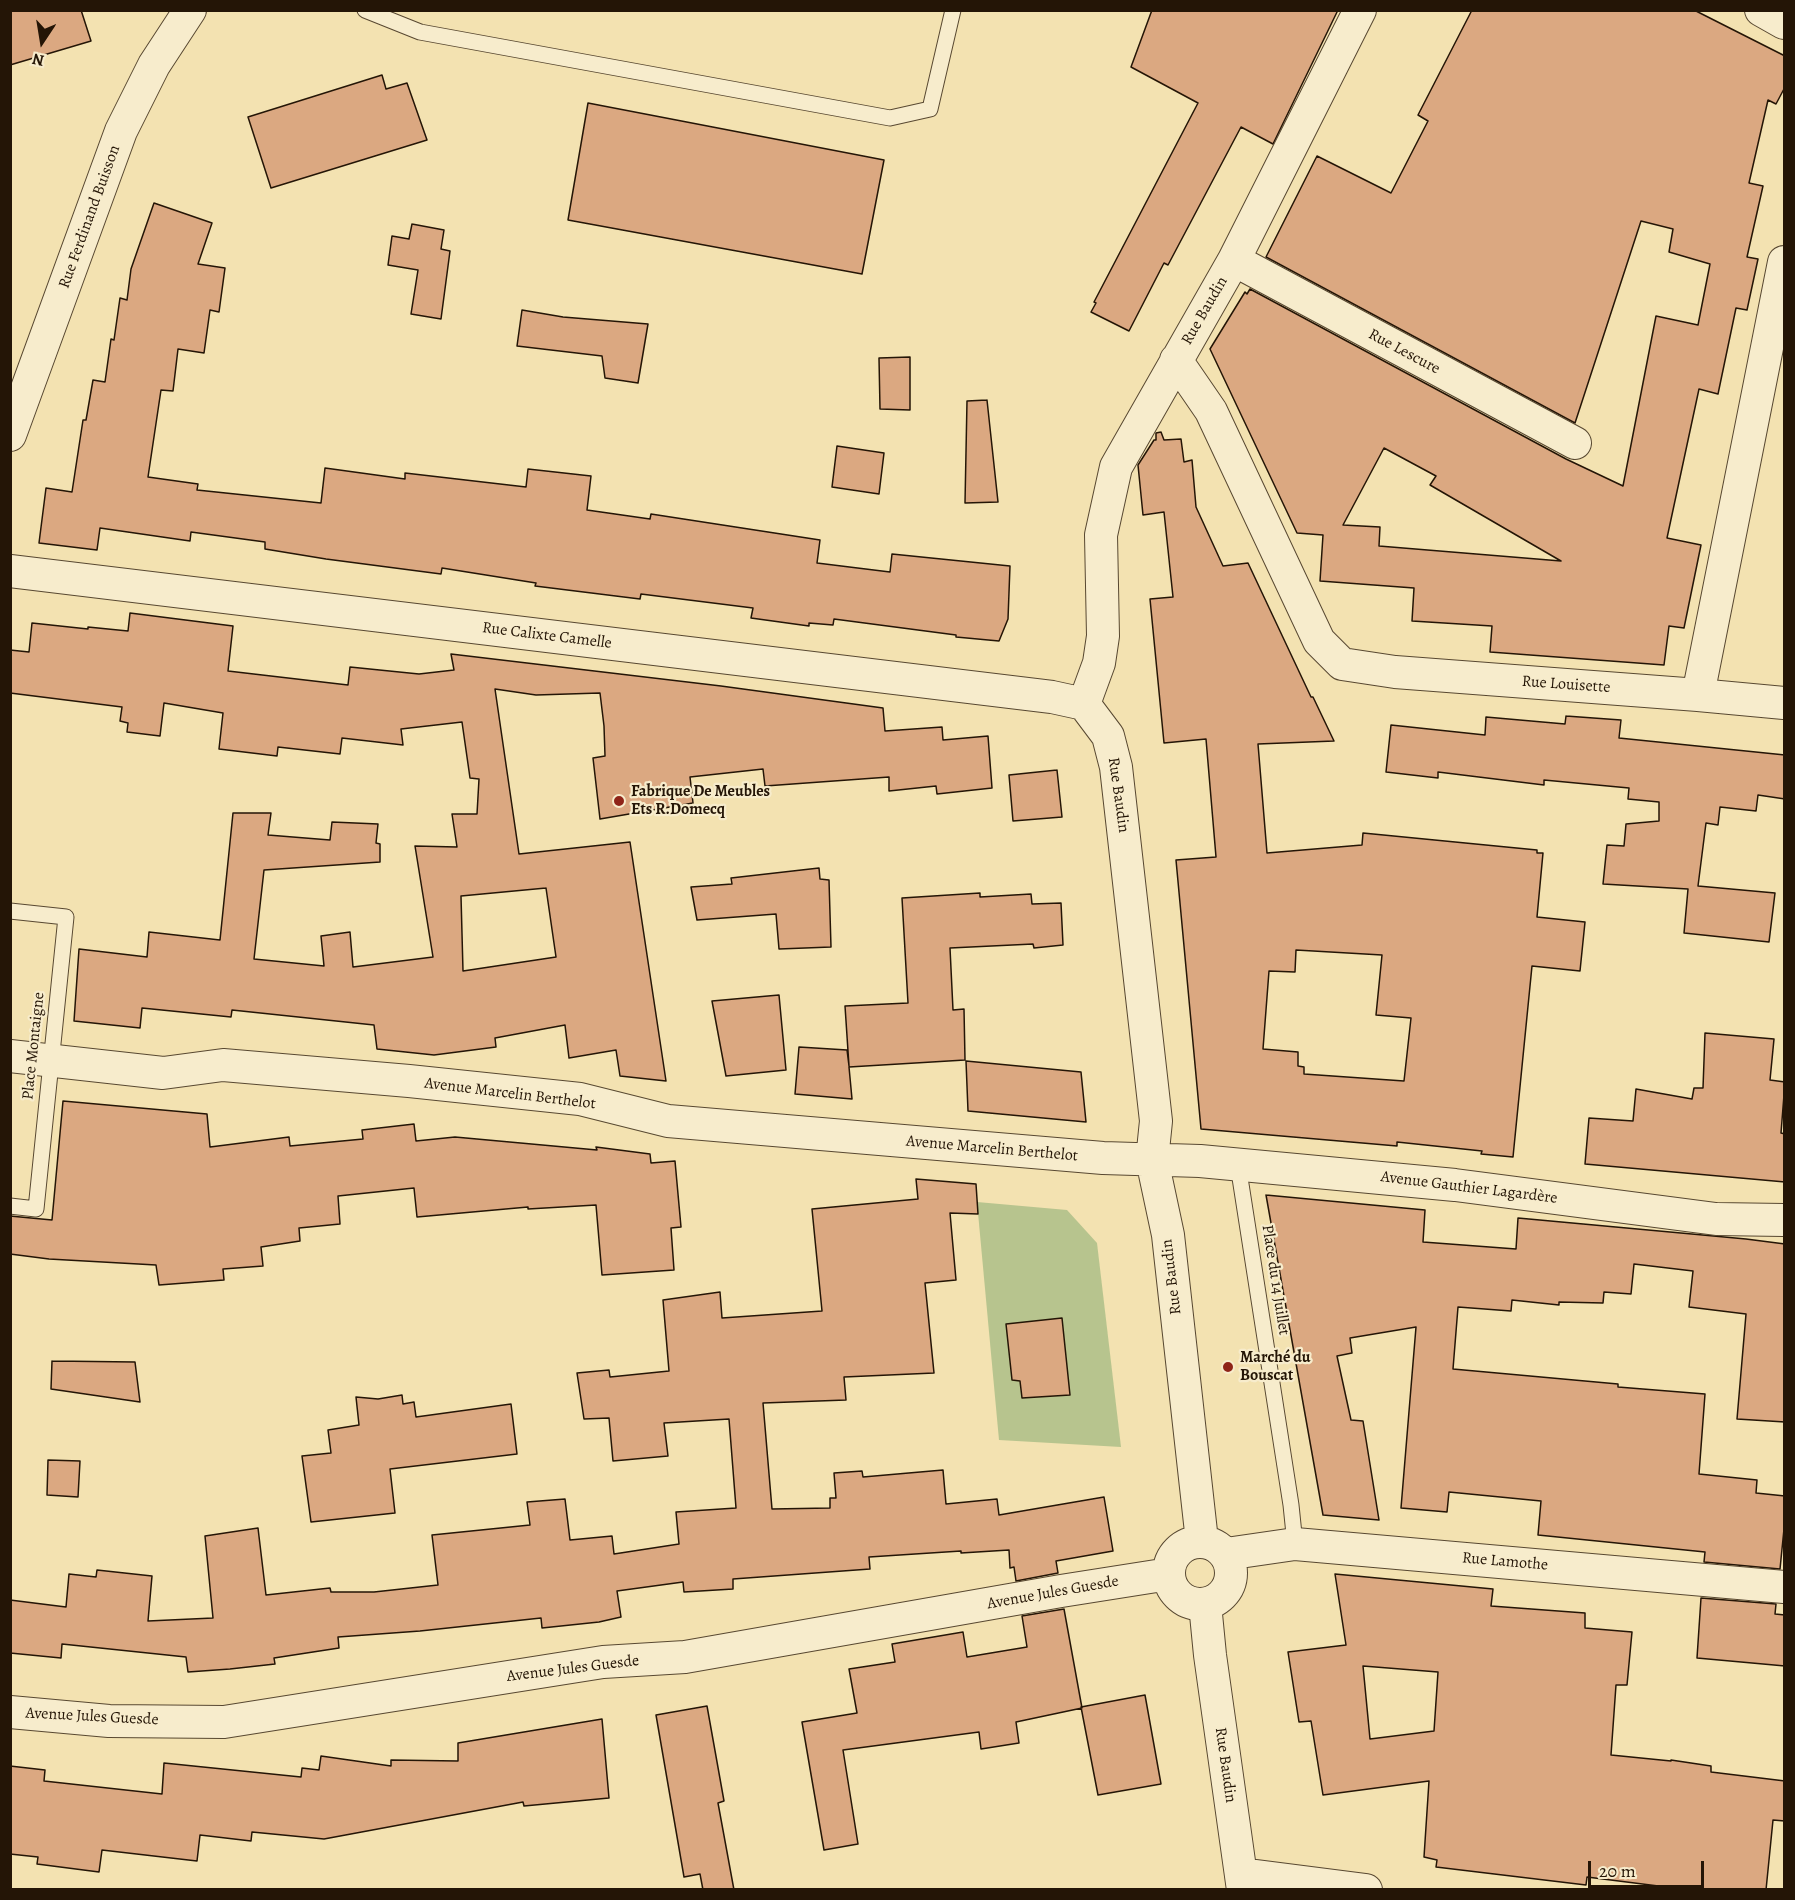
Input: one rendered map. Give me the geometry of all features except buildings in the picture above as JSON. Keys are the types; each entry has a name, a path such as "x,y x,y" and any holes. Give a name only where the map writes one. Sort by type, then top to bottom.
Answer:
{"street":[{"name":"Rue Ferdinand Buisson","path":"10,435 121,131 154,65 190,10"},
{"name":"Rue Baudin","path":"1214,1548 1168,1235 1152,1160 1156,1122 1116,766 1108,736 1084,704 1099,663 1103,636 1101,535 1116,467 1234,260 1360,10"},
{"path":"1761,10 1785,22"},
{"name":"Rue Lescure","path":"1234,260 1575,443"},
{"path":"1698,695 1785,262"},
{"name":"Rue Louisette","path":"1176,360 1210,411 1319,641 1342,664 1395,672 1785,703"},
{"name":"Rue Calixte Camelle","path":"10,571 1052,697 1084,704"},
{"name":"Avenue Marcelin Berthelot","path":"10,1056 163,1072 222,1065 409,1082 580,1099 668,1121 1083,1157 1152,1160"},
{"name":"Avenue Gauthier Lagardère","path":"1152,1160 1238,1165 1455,1185 1716,1219 1785,1220"},
{"path":"1191,1543 1214,1548 1231,1564 1232,1575 1230,1585 1224,1594 1205,1604 1180,1597 1171,1583 1169,1574 1170,1564 1175,1554 1182,1547 1191,1543"},
{"name":"Rue Lamothe","path":"1214,1548 1295,1544 1785,1587"},
{"name":"Avenue Jules Guesde","path":"10,1712 109,1721 224,1722 603,1662 685,1657 1169,1574"},
{"name":"Rue Baudin","path":"1205,1604 1242,1882"},
{"path":"1242,1882 1366,1890"}],"lane":[{"path":"365,10 420,32 890,118 930,109 953,10"},
{"name":"Place Montaigne","path":"10,911 66,917 36,1209 10,1206"},
{"name":"Place du 14 Juillet","path":"1238,1165 1291,1505 1295,1544"}],"green space":[{"path":"977,1202 1067,1210 1097,1243 1121,1447 999,1440"}],"place":[{"name":"Fabrique De Meubles Ets R.Domecq","path":"619,801"},
{"name":"Marché du Bouscat","path":"1228,1367"}]}
